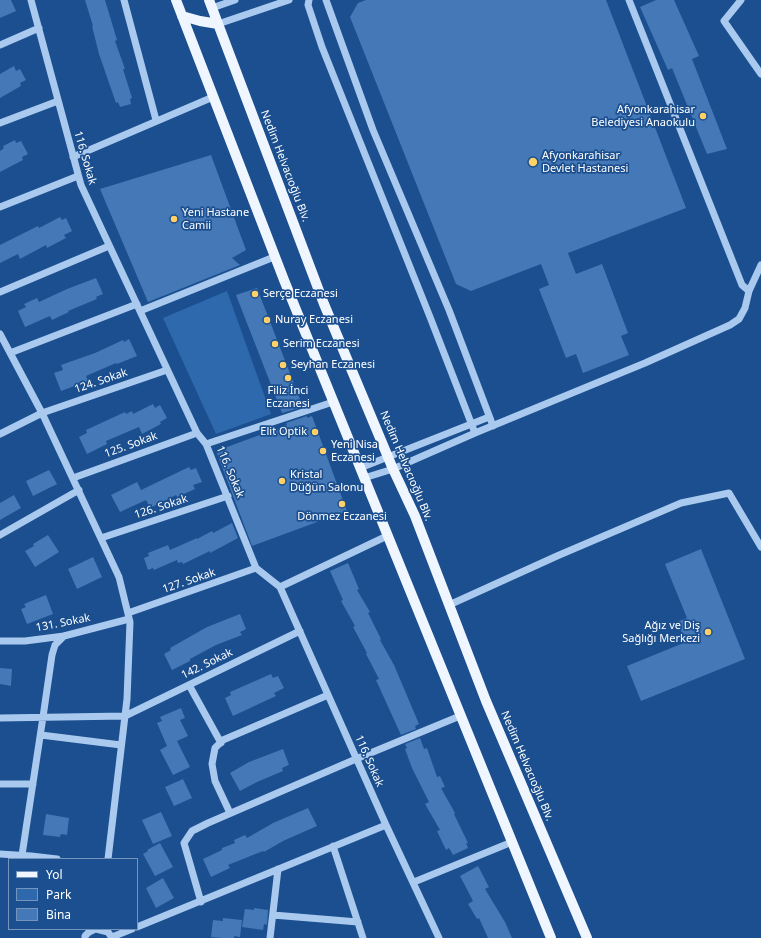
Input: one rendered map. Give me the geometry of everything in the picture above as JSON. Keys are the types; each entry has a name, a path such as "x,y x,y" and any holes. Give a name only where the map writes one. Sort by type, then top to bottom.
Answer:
{"main road":[{"path":"176,0 274,257 551,938"},
{"name":"Nedim Helvacıoğlu Blv.","path":"211,4 324,304 388,458 415,516 486,701 587,938"},
{"path":"182,16 218,24"}],"street":[{"name":"116. Sokak","path":"31,0 81,185 197,433 206,444 256,568 280,587 356,759 439,938"},
{"path":"124,0 156,120"},
{"path":"211,4 235,0"},
{"path":"218,24 289,0"},
{"path":"309,0 308,5 322,47 475,433"},
{"path":"326,0 372,130 449,310 493,426"},
{"path":"629,0 742,284 749,291"},
{"path":"741,0 724,20 761,74"},
{"path":"0,45 39,28"},
{"path":"73,156 213,96"},
{"path":"0,123 58,101"},
{"path":"0,207 78,176"},
{"path":"0,292 109,246"},
{"path":"10,353 138,308 274,257"},
{"path":"364,478 393,469 475,433 645,363 730,325 739,319 745,308 749,291 761,265"},
{"path":"0,334 42,413 119,577 129,616 127,699 108,858"},
{"name":"124. Sokak","path":"0,434 42,413 167,370"},
{"path":"206,444 333,402"},
{"path":"360,468 489,417"},
{"name":"125. Sokak","path":"73,478 197,433"},
{"path":"0,535 79,490"},
{"path":"449,605 680,503 728,493 761,547"},
{"name":"126. Sokak","path":"101,538 228,496"},
{"path":"280,587 387,536"},
{"name":"127. Sokak","path":"129,616 256,568"},
{"name":"131. Sokak","path":"0,641 25,641 64,636 129,616"},
{"name":"142. Sokak","path":"125,716 300,631"},
{"path":"22,855 52,655 55,645 64,636"},
{"path":"189,685 221,743"},
{"path":"230,813 215,781 212,764 215,748 223,740 328,695"},
{"path":"0,718 125,716"},
{"path":"201,902 184,843 192,831 230,813 460,716"},
{"path":"41,735 121,745"},
{"path":"0,784 33,784"},
{"path":"138,927 386,825"},
{"path":"414,882 512,842"},
{"path":"333,846 363,938"},
{"path":"0,854 48,858"},
{"path":"270,938 278,869"},
{"path":"273,916 358,922"},
{"path":"85,938 89,932 95,930"},
{"path":"101,930 108,932 112,938 130,930"}],"green space":[{"path":"227,291 271,414 216,434 163,318"}],"building":[{"path":"0,0 11,0 16,11 0,18"},
{"path":"85,0 105,0 117,40 115,41 125,69 123,69 132,98 130,99 131,104 120,107 118,102 116,103 99,54 93,26"},
{"path":"366,0 606,0 686,208 568,253 576,274 602,264 628,333 621,336 629,355 583,373 576,354 566,358 539,289 549,285 541,264 471,291 456,284 350,17 358,3"},
{"path":"656,0 674,0 699,56 692,59 727,149 707,154 672,68 668,70 640,7"},
{"path":"14,66 16,71 20,69 26,80 20,83 21,86 0,98 0,74"},
{"path":"15,140 16,143 21,141 28,154 22,157 23,160 0,172 0,151 4,148 3,146"},
{"name":"Yeni Hastane Camii","path":"211,155 246,250 232,258 240,265 148,302 100,189"},
{"path":"60,217 62,220 66,218 72,231 64,235 66,238 47,248 46,245 20,259 18,254 0,263 0,245"},
{"path":"96,278 103,294 96,297 97,299 68,311 69,312 52,320 50,316 25,327 18,311 26,307 24,304 37,298 39,302"},
{"path":"257,288 303,407 282,413 236,295"},
{"path":"129,339 137,356 86,376 88,381 61,391 54,373 63,370 61,365 95,353 123,340 124,342"},
{"path":"153,404 155,408 160,405 167,418 160,422 161,424 142,434 139,427 106,441 107,444 87,454 79,437 87,433 86,430 125,412 126,414 132,411 133,414"},
{"name":"Kristal Düğün Salonu","path":"307,416 307,418 312,416 347,511 252,546 216,451 287,425 286,423"},
{"path":"189,467 191,470 196,468 202,482 193,485 195,489 177,497 176,495 150,508 146,500 120,512 111,495 137,482 141,490"},
{"path":"49,470 57,484 33,496 26,481"},
{"path":"14,495 21,508 0,520 0,503"},
{"path":"232,523 238,538 210,553 210,551 183,564 182,562 178,563 177,560 154,570 153,568 148,570 144,558 149,556 148,553 168,545 170,550 212,531 213,533"},
{"path":"48,535 59,552 35,567 25,551"},
{"name":"Ağız ve Diş Sağlığı Merkezi","path":"701,549 745,659 641,701 627,666 686,642 677,622 687,618 665,564"},
{"path":"93,557 102,577 77,589 68,569"},
{"path":"348,563 359,589 357,590 370,612 368,613 381,639 380,640 394,665 419,724 415,726 416,729 401,735 376,680 379,679 353,627 355,626 341,601 343,600 330,571"},
{"path":"46,595 53,614 27,624 21,609 26,607 24,604"},
{"path":"240,614 246,629 240,632 242,635 216,645 172,670 164,654 171,650 170,648 207,627"},
{"path":"0,668 12,669 11,686 0,684"},
{"path":"271,674 273,678 278,676 284,688 274,693 276,696 233,716 225,698 231,695 230,692"},
{"path":"181,708 185,718 180,720 188,736 177,741 190,767 173,775 160,750 167,746 157,723 162,721 160,717"},
{"path":"420,738 424,749 427,748 437,777 440,776 445,787 441,788 455,813 454,814 468,843 466,843 468,848 453,855 449,848 446,850 437,831 440,830 425,804 429,802 412,768 405,749 407,748 405,744"},
{"path":"283,749 289,765 282,768 283,771 240,791 230,773 249,762"},
{"path":"183,779 192,798 174,806 165,787"},
{"path":"308,808 317,826 283,841 264,852 263,851 228,865 230,868 211,877 203,859 222,850 222,848 235,843 234,840 245,835 247,838 273,823"},
{"path":"161,812 172,836 153,844 142,820"},
{"path":"46,814 69,818 67,835 61,834 60,837 43,835"},
{"path":"160,843 173,867 155,876 143,854"},
{"path":"478,866 489,887 485,889 505,922 512,938 488,938 479,918 477,919 468,904 473,901 460,876"},
{"path":"163,878 174,898 156,908 146,888"},
{"path":"254,908 268,910 267,925 264,924 263,930 242,927 245,909 254,910"},
{"path":"223,918 242,920 240,937 211,937 213,920 223,921"}],"place":[{"name":"Afyonkarahisar Belediyesi Anaokulu","path":"703,116"},
{"name":"Afyonkarahisar Devlet Hastanesi","path":"533,162"},
{"name":"Yeni Hastane Camii","path":"174,219"},
{"name":"Serçe Eczanesi","path":"255,294"},
{"name":"Nuray Eczanesi","path":"267,320"},
{"name":"Serim Eczanesi","path":"275,344"},
{"name":"Seyhan Eczanesi","path":"283,365"},
{"name":"Filiz İnci Eczanesi","path":"288,378"},
{"name":"Elit Optik","path":"315,432"},
{"name":"Yeni Nisa Eczanesi","path":"323,451"},
{"name":"Kristal Düğün Salonu","path":"282,481"},
{"name":"Dönmez Eczanesi","path":"342,504"},
{"name":"Ağız ve Diş Sağlığı Merkezi","path":"708,632"}]}
